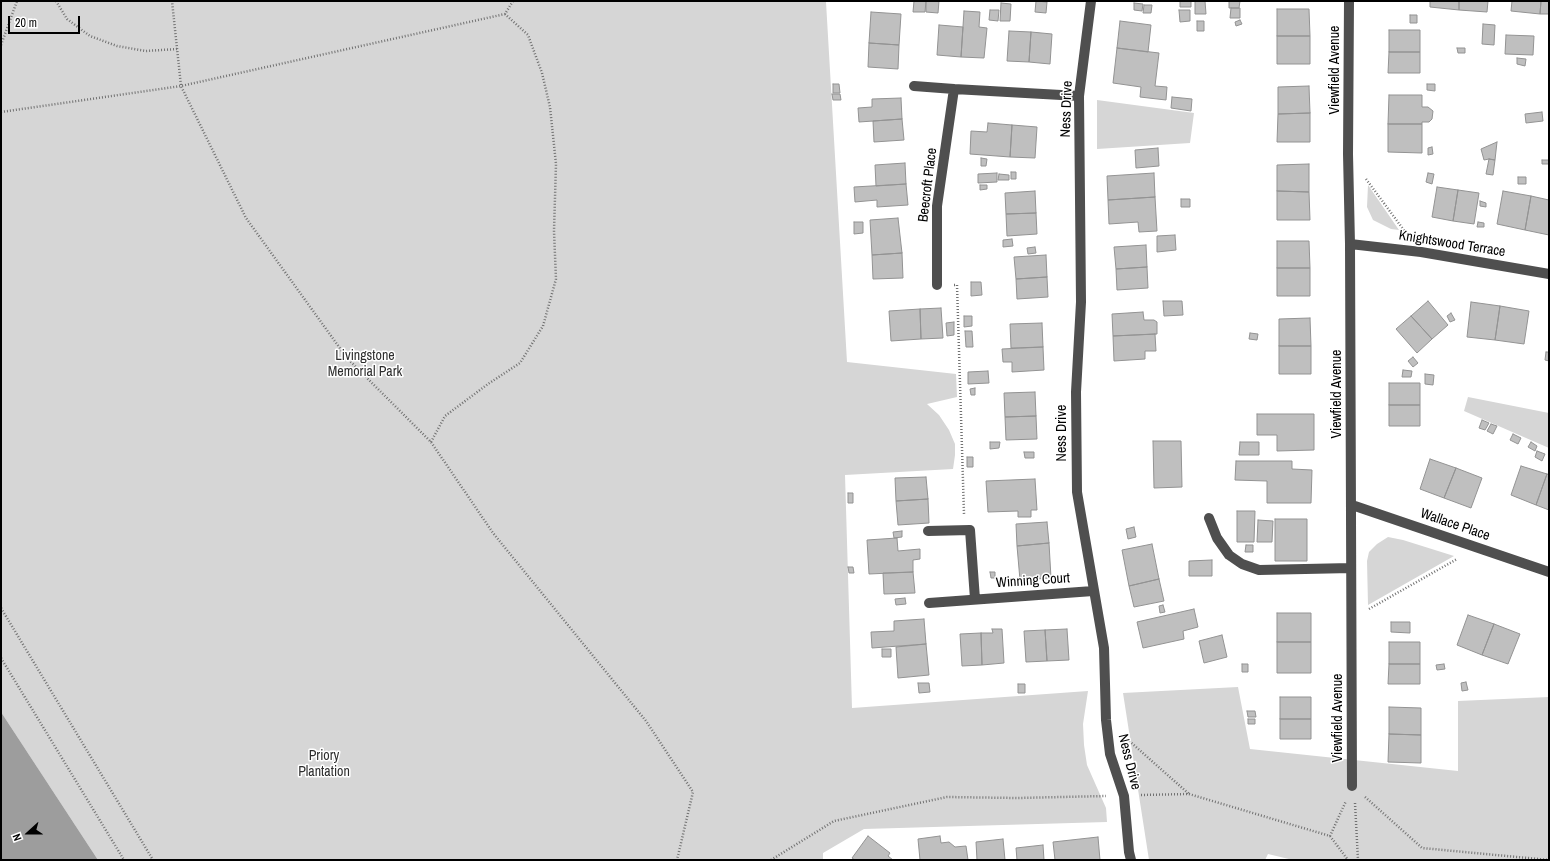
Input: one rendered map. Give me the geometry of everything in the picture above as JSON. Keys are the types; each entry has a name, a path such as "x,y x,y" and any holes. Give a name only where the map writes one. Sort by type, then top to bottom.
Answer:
{"street":[{"name":"Ness Drive","path":"1091,1 1079,96 1081,302 1076,392 1077,492 1104,648 1106,720 1110,754 1124,796 1131,860"},
{"name":"Viewfield Avenue","path":"1349,1 1348,154 1352,505 1352,786"},
{"path":"914,86 1079,96"},
{"name":"Beecroft Place","path":"937,285 937,206 954,89"},
{"name":"Knightswood Terrace","path":"1350,244 1421,252 1549,274"},
{"name":"Wallace Place","path":"1352,505 1549,572"},
{"path":"1209,518 1217,538 1229,555 1242,564 1259,570 1351,568"},
{"path":"928,532 970,530 975,599"},
{"name":"Winning Court","path":"929,603 1093,591"}],"path":[{"path":"1,45 17,1"},
{"path":"56,1 67,19 90,36 117,46 146,51 177,49"},
{"path":"172,1 181,86 246,218 347,358 431,442 493,533 646,721 693,792 677,860"},
{"path":"1,112 181,86 505,14 513,1"},
{"path":"431,442 445,416 488,384 520,363 544,326 556,279 554,231 556,164 550,107 542,73 528,35 505,14"},
{"path":"1348,154 1421,252"},
{"path":"937,285 957,285 964,530"},
{"path":"1352,619 1478,548"},
{"path":"1,608 153,860"},
{"path":"1,658 124,860"},
{"path":"1106,720 1189,794"},
{"path":"1330,836 1352,786"},
{"path":"1352,786 1422,848 1549,860"},
{"path":"1352,786 1356,809 1358,860"},
{"path":"771,860 834,821 947,797 1017,798 1189,794 1330,836 1348,860"}],"green space":[{"name":"Livingstone Memorial Park","path":"1,1 826,2 847,362 956,374 957,397 927,404 939,415 949,430 955,444 953,469 845,475 852,708 1088,691 1083,724 1084,745 1087,765 1106,808 1107,822 864,829 823,853 823,860 98,860 1,712"},
{"path":"1097,100 1194,113 1190,143 1097,149"},
{"path":"1368,185 1399,230 1391,229 1373,220 1367,207"},
{"path":"1468,397 1549,413 1549,448 1464,411"},
{"path":"1388,537 1403,540 1454,556 1368,605 1367,561 1369,552 1377,544"},
{"path":"1238,687 1250,749 1458,771 1458,701 1549,697 1549,860 1293,860 1268,854 1265,860 1149,860 1123,693"}],"shaded area":[{"path":"1,712 98,860 1,860"}],"building":[{"path":"914,1 926,1 925,12 913,12"},
{"path":"926,1 939,1 938,13 926,12"},
{"path":"1036,1 1047,2 1046,13 1035,12"},
{"path":"1180,1 1191,1 1191,7 1180,7"},
{"path":"1195,1 1205,1 1206,14 1195,14"},
{"path":"1229,1 1240,1 1239,8 1229,8"},
{"path":"1430,1 1459,1 1459,10 1430,7"},
{"path":"1459,1 1488,1 1487,12 1459,10"},
{"path":"1512,1 1541,1 1540,14 1511,11"},
{"path":"1541,1 1549,1 1549,14 1540,14"},
{"path":"1001,3 1011,4 1010,21 1000,21"},
{"path":"1134,3 1143,4 1142,11 1134,10"},
{"path":"1144,5 1152,5 1151,13 1143,13"},
{"path":"1231,8 1240,8 1240,18 1230,18"},
{"path":"1277,9 1309,9 1310,36 1277,36"},
{"path":"990,10 999,10 998,21 989,20"},
{"path":"1179,10 1190,10 1190,21 1180,22"},
{"path":"964,11 980,12 979,27 987,28 984,58 961,57"},
{"path":"871,12 901,14 899,45 869,43"},
{"path":"1410,15 1417,15 1417,23 1410,23"},
{"path":"1240,20 1242,24 1236,26 1235,22"},
{"path":"1120,21 1151,25 1148,52 1117,48"},
{"path":"1197,21 1204,21 1204,31 1197,31"},
{"path":"1483,24 1495,25 1494,45 1482,44"},
{"path":"939,25 963,27 961,57 937,55"},
{"path":"1389,30 1420,30 1420,52 1389,52"},
{"path":"1009,31 1031,32 1029,62 1007,61"},
{"path":"1031,32 1052,34 1050,64 1029,62"},
{"path":"1506,35 1534,36 1533,55 1505,54"},
{"path":"1277,36 1310,36 1310,64 1277,64"},
{"path":"869,43 899,45 898,69 868,67"},
{"path":"1117,48 1159,53 1155,86 1167,87 1166,100 1140,97 1141,87 1113,83"},
{"path":"1457,48 1465,48 1465,53 1458,53"},
{"path":"1389,52 1420,52 1420,73 1388,73"},
{"path":"1517,58 1526,59 1525,66 1517,64"},
{"path":"833,84 839,84 840,93 833,93"},
{"path":"1427,84 1435,84 1435,91 1427,90"},
{"path":"1309,86 1310,113 1278,114 1278,87"},
{"path":"832,94 840,94 841,100 833,100"},
{"path":"1389,95 1422,95 1422,107 1428,107 1433,111 1432,119 1429,122 1422,122 1422,124 1388,124"},
{"path":"1172,97 1192,99 1191,111 1171,108"},
{"path":"901,98 902,119 859,122 858,108 872,107 872,99"},
{"path":"1542,112 1543,121 1526,123 1525,114"},
{"path":"1310,113 1310,142 1277,142 1278,114"},
{"path":"902,119 904,140 874,142 873,121"},
{"path":"988,123 1012,125 1010,157 970,154 971,131 987,132"},
{"path":"1388,124 1422,124 1422,153 1388,152"},
{"path":"1012,125 1037,127 1035,158 1010,157"},
{"path":"1497,142 1495,160 1484,160 1481,149"},
{"path":"1432,147 1433,154 1428,155 1428,148"},
{"path":"1158,148 1159,166 1136,168 1135,150"},
{"path":"981,158 987,159 986,166 981,166"},
{"path":"1489,159 1495,160 1493,175 1486,174"},
{"path":"1542,160 1549,160 1549,164 1542,164"},
{"path":"905,163 906,184 876,186 875,165"},
{"path":"1309,164 1309,192 1277,191 1277,165"},
{"path":"1011,172 1016,172 1016,179 1011,179"},
{"path":"997,173 997,182 978,183 978,174"},
{"path":"1154,173 1155,197 1108,200 1107,176"},
{"path":"1428,173 1434,174 1432,184 1426,182"},
{"path":"999,174 1009,175 1009,180 998,180"},
{"path":"1518,177 1526,177 1526,184 1518,184"},
{"path":"906,184 908,205 877,207 877,200 855,202 854,187"},
{"path":"980,185 987,185 987,189 980,190"},
{"path":"1437,187 1458,190 1453,221 1432,217"},
{"path":"1458,190 1479,193 1474,224 1453,221"},
{"path":"1035,191 1036,213 1006,214 1005,193"},
{"path":"1277,191 1309,192 1310,220 1277,220"},
{"path":"1503,191 1531,196 1525,230 1497,224"},
{"path":"1531,196 1549,200 1549,235 1525,230"},
{"path":"1155,197 1157,231 1139,232 1138,222 1109,224 1108,200"},
{"path":"1181,199 1190,199 1190,207 1181,207"},
{"path":"1480,201 1486,203 1486,207 1480,206"},
{"path":"1036,213 1037,234 1007,236 1006,214"},
{"path":"898,218 902,253 872,255 870,220"},
{"path":"854,222 863,222 863,233 854,234"},
{"path":"1478,222 1484,223 1484,227 1477,227"},
{"path":"1175,235 1176,250 1157,252 1157,236"},
{"path":"1012,239 1013,246 1003,247 1003,240"},
{"path":"1277,241 1309,241 1310,268 1277,268"},
{"path":"1146,245 1147,267 1116,269 1114,247"},
{"path":"1035,247 1036,253 1028,254 1027,248"},
{"path":"902,253 903,278 873,279 872,255"},
{"path":"1046,255 1047,277 1016,279 1014,257"},
{"path":"1147,267 1148,288 1117,290 1116,269"},
{"path":"1277,268 1310,268 1310,296 1277,296"},
{"path":"1047,277 1048,297 1017,299 1016,279"},
{"path":"971,282 981,282 982,295 971,296"},
{"path":"1163,301 1182,301 1183,315 1164,316"},
{"path":"1428,301 1448,325 1432,339 1411,316"},
{"path":"1471,302 1500,306 1495,340 1467,337"},
{"path":"1500,306 1529,311 1524,344 1495,340"},
{"path":"941,308 943,338 921,339 920,309"},
{"path":"920,309 921,339 891,341 889,311"},
{"path":"1143,312 1144,320 1154,320 1157,322 1157,334 1113,336 1112,314"},
{"path":"1451,313 1455,320 1450,322 1447,316"},
{"path":"964,316 972,316 972,326 964,327"},
{"path":"1411,316 1432,339 1417,353 1396,329"},
{"path":"1310,318 1311,346 1279,346 1279,319"},
{"path":"954,322 954,335 947,336 946,323"},
{"path":"1042,323 1043,347 1011,348 1010,324"},
{"path":"965,331 972,331 973,347 966,347"},
{"path":"1250,333 1258,334 1257,340 1249,339"},
{"path":"1155,334 1156,351 1145,351 1145,359 1114,361 1113,336"},
{"path":"1279,346 1311,346 1311,374 1279,374"},
{"path":"1043,347 1044,370 1012,372 1012,362 1003,362 1002,349"},
{"path":"1546,352 1549,352 1549,361 1545,360"},
{"path":"1413,357 1418,363 1413,367 1408,361"},
{"path":"1403,370 1412,371 1411,377 1402,377"},
{"path":"988,371 989,383 968,384 968,372"},
{"path":"1425,374 1434,375 1433,385 1425,384"},
{"path":"1389,383 1420,383 1420,405 1389,405"},
{"path":"975,388 975,395 971,395 970,389"},
{"path":"1035,392 1036,416 1005,417 1004,393"},
{"path":"1389,405 1420,405 1420,426 1389,426"},
{"path":"1257,414 1314,414 1314,450 1277,451 1277,435 1257,435"},
{"path":"1036,416 1037,439 1006,440 1005,417"},
{"path":"1482,420 1489,423 1485,430 1479,428"},
{"path":"1491,424 1497,426 1493,434 1487,431"},
{"path":"1513,434 1521,438 1518,444 1510,440"},
{"path":"1153,441 1181,441 1182,487 1154,488"},
{"path":"990,442 1000,442 999,448 990,449"},
{"path":"1240,442 1259,442 1259,455 1239,455"},
{"path":"1531,442 1537,446 1535,451 1528,447"},
{"path":"1537,451 1545,454 1542,461 1535,457"},
{"path":"1024,452 1034,452 1034,458 1025,458"},
{"path":"967,457 973,457 973,467 967,467"},
{"path":"1430,459 1456,468 1444,498 1420,489"},
{"path":"1236,461 1292,461 1292,469 1312,470 1311,503 1267,503 1267,481 1235,480"},
{"path":"1521,466 1547,474 1536,505 1511,495"},
{"path":"1456,468 1482,478 1471,508 1444,498"},
{"path":"1547,474 1549,475 1549,510 1536,505"},
{"path":"926,477 928,499 896,501 895,478"},
{"path":"1035,479 1037,510 1031,510 1031,517 1018,517 1018,511 988,512 986,481"},
{"path":"848,493 853,493 853,503 848,503"},
{"path":"928,499 929,523 898,525 896,501"},
{"path":"1237,511 1255,511 1254,542 1237,542"},
{"path":"1275,519 1307,519 1307,561 1275,561"},
{"path":"1258,520 1273,521 1272,542 1257,542"},
{"path":"1047,522 1049,543 1017,546 1016,524"},
{"path":"1134,527 1136,537 1128,539 1126,529"},
{"path":"902,531 902,537 894,538 893,532"},
{"path":"897,538 898,551 920,549 920,559 913,560 913,572 869,574 867,540"},
{"path":"1049,543 1051,578 1020,580 1017,546"},
{"path":"1152,544 1159,579 1129,586 1122,550"},
{"path":"1246,545 1253,545 1253,552 1245,552"},
{"path":"1212,560 1212,576 1189,576 1189,561"},
{"path":"848,567 853,567 854,573 849,573"},
{"path":"913,572 915,593 884,594 883,573"},
{"path":"990,572 995,572 995,578 991,578"},
{"path":"1159,579 1164,601 1134,607 1129,586"},
{"path":"905,598 906,604 896,605 895,599"},
{"path":"1163,605 1165,612 1160,613 1159,606"},
{"path":"1194,609 1198,627 1183,631 1184,639 1143,648 1137,622"},
{"path":"1277,613 1311,613 1311,642 1277,642"},
{"path":"1468,615 1494,624 1482,655 1457,645"},
{"path":"924,619 926,644 872,648 871,632 894,631 894,621"},
{"path":"1391,622 1410,622 1410,633 1391,632"},
{"path":"1494,624 1520,634 1508,664 1482,655"},
{"path":"992,629 1002,629 1004,663 982,665 981,633 993,633"},
{"path":"1067,629 1069,660 1047,661 1045,630"},
{"path":"1045,630 1047,661 1026,662 1024,631"},
{"path":"981,633 982,665 962,666 960,634"},
{"path":"1222,635 1227,657 1204,663 1199,641"},
{"path":"1277,642 1311,642 1311,673 1277,673"},
{"path":"1389,642 1420,642 1420,664 1389,664"},
{"path":"926,644 929,675 898,678 896,647"},
{"path":"882,649 891,649 891,657 882,657"},
{"path":"1242,664 1248,664 1248,672 1242,672"},
{"path":"1389,664 1420,664 1420,684 1388,684"},
{"path":"1444,664 1445,669 1437,670 1436,665"},
{"path":"1466,682 1468,690 1462,691 1461,683"},
{"path":"918,683 929,683 930,692 919,693"},
{"path":"1018,684 1025,684 1025,693 1018,693"},
{"path":"1280,697 1311,697 1311,719 1280,719"},
{"path":"1389,707 1421,708 1421,735 1389,734"},
{"path":"1247,711 1255,711 1256,717 1248,717"},
{"path":"1248,719 1255,719 1255,724 1248,724"},
{"path":"1280,719 1311,719 1311,739 1280,739"},
{"path":"1389,734 1421,735 1421,763 1388,762"},
{"path":"868,836 890,853 888,856 893,860 855,860 852,858"},
{"path":"940,836 941,843 949,842 955,847 966,846 968,860 920,860 918,839"},
{"path":"1098,837 1100,860 1055,860 1053,842"},
{"path":"1003,839 1005,860 977,860 976,842"},
{"path":"1043,845 1044,860 1017,860 1016,848"}],"park label":[{"name":"Priory Plantation","path":"324,764"}]}
